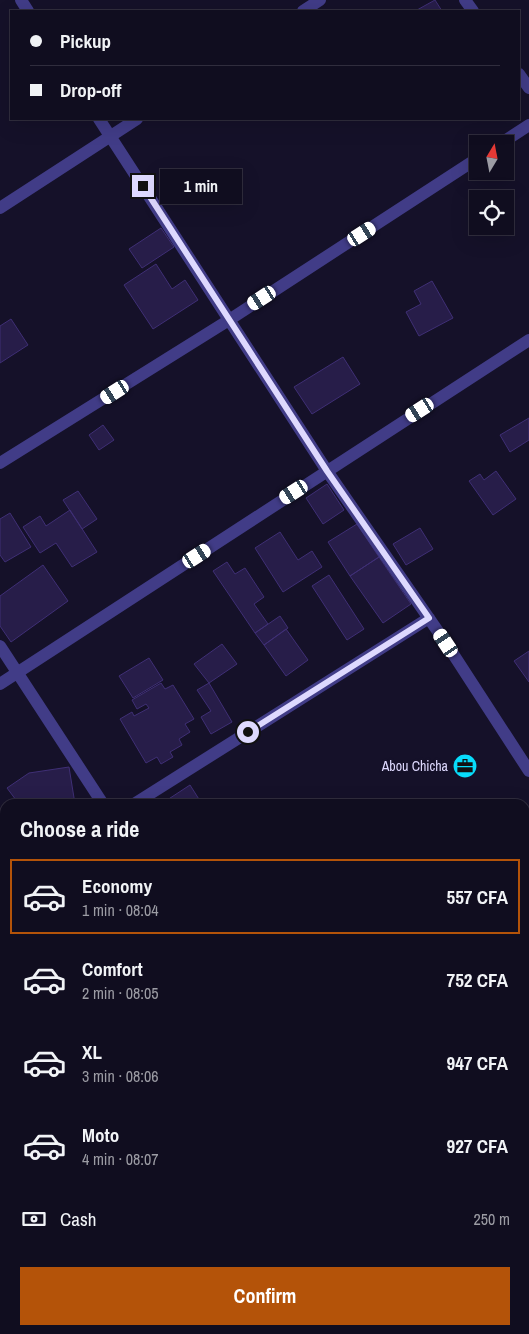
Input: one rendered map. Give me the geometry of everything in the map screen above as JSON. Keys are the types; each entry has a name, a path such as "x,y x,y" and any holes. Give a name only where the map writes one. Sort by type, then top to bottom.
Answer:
{"street":[{"path":"305,10 320,0"},
{"path":"520,75 529,88"},
{"path":"100,120 327,471 429,618 529,771"},
{"path":"0,208 135,120"},
{"path":"514,135 529,125"},
{"path":"0,463 229,320 469,164"},
{"path":"0,684 529,340"},
{"path":"142,799 429,618"},
{"path":"0,646 100,799"}],"building":[{"path":"435,0 441,10 417,10"},
{"path":"161,228 174,247 142,268 129,249"},
{"path":"156,264 172,289 185,280 198,300 153,329 124,285"},
{"path":"432,281 453,318 419,336 406,312 421,304 414,291"},
{"path":"11,319 28,345 0,363 0,326"},
{"path":"343,357 360,384 312,414 294,387"},
{"path":"529,418 529,440 510,452 500,435"},
{"path":"103,425 114,440 99,450 89,435"},
{"path":"496,471 516,499 493,515 469,481 480,474 484,480"},
{"path":"327,484 344,510 323,524 306,498"},
{"path":"78,491 97,519 82,529 63,500"},
{"path":"70,510 97,552 72,567 56,543 40,553 23,527 40,516 46,526"},
{"path":"10,513 31,547 5,562 0,555 0,519"},
{"path":"357,524 379,557 350,576 328,542"},
{"path":"420,528 433,549 406,565 393,544"},
{"path":"280,532 298,560 312,551 322,567 283,592 255,548"},
{"path":"379,557 411,604 383,623 350,576"},
{"path":"227,562 235,574 245,568 264,597 254,604 268,624 255,633 213,571"},
{"path":"43,565 68,601 11,642 0,626 0,596"},
{"path":"329,575 364,629 347,640 312,586"},
{"path":"280,616 288,628 264,645 255,633"},
{"path":"286,629 308,660 286,676 264,645"},
{"path":"222,644 237,664 209,683 194,664"},
{"path":"529,651 529,682 514,661"},
{"path":"149,658 163,680 133,698 119,676"},
{"path":"161,683 165,689 173,685 194,719 185,724 190,732 179,739 182,745 170,752 173,757 161,764 157,757 146,763 120,719 132,712 134,716 149,708 146,704 137,709 132,700"},
{"path":"209,683 232,722 211,734 201,717 211,711 197,690"},
{"path":"69,767 74,799 15,799 7,788 29,773"},
{"path":"190,785 199,799 169,799"}],"place":[{"name":"Abou Chicha","path":"465,766"}],"route":[{"path":"143,186 327,471 429,618 248,732"}]}
